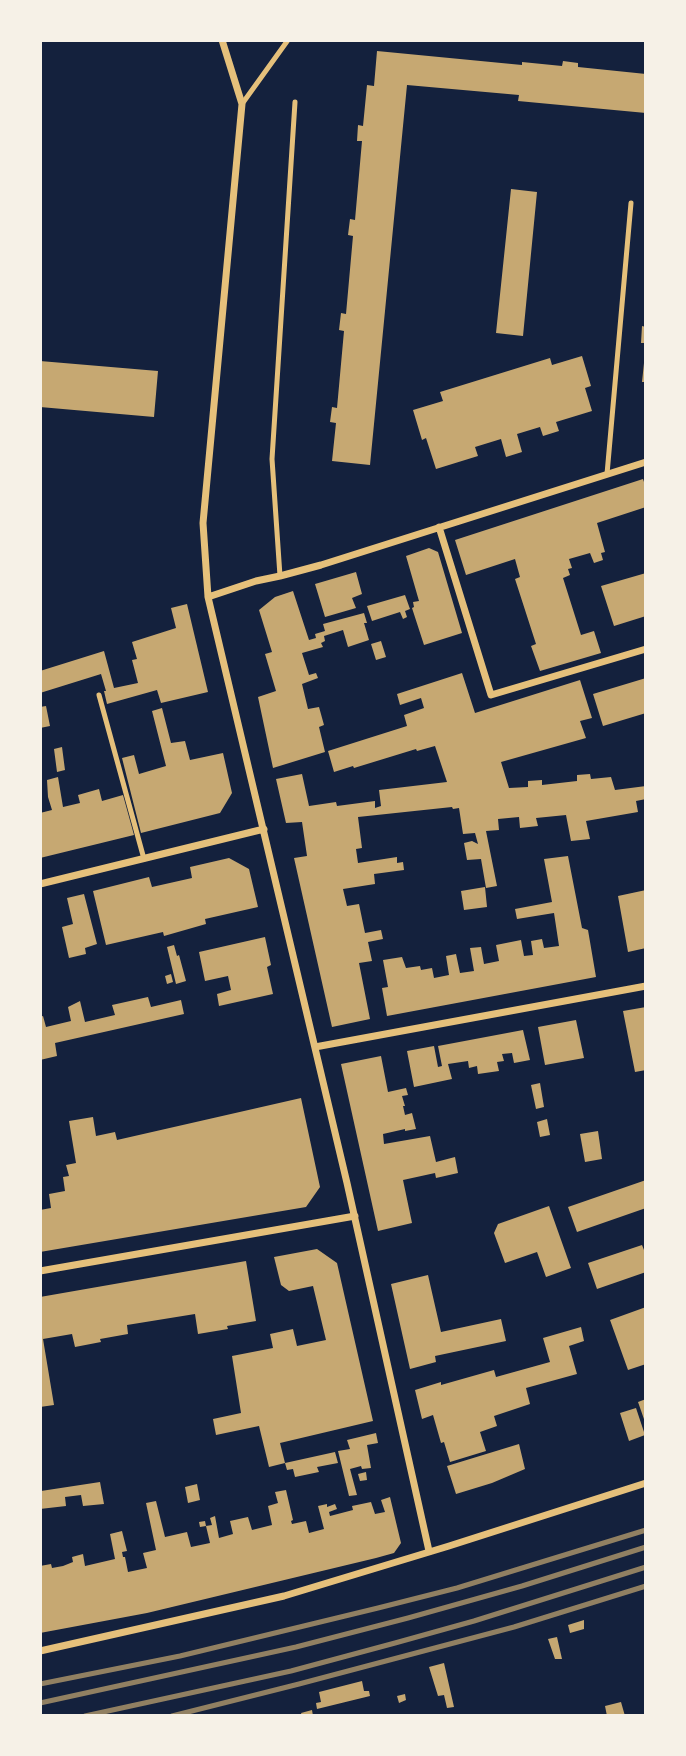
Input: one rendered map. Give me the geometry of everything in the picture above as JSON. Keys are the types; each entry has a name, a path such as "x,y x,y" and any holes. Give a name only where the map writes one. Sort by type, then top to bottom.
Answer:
{"street":[{"path":"222,40 242,104 203,523 208,597 355,1216 429,1551"},
{"path":"208,597 646,462"},
{"path":"439,527 491,695 646,649"},
{"path":"40,884 264,829"},
{"path":"315,1047 646,986"},
{"path":"40,1271 355,1216"},
{"path":"40,1651 284,1596 646,1483"}],"lane":[{"path":"242,104 288,40"},
{"path":"280,576 272,459 295,102"},
{"path":"607,474 631,203"},
{"path":"99,695 144,859"}],"building":[{"path":"377,51 522,65 522,62 562,66 563,61 578,63 578,67 646,74 646,113 518,101 519,95 407,85 370,465 332,461 336,423 330,422 332,407 337,408 344,331 339,330 341,313 346,314 353,236 348,235 350,219 355,220 362,141 357,141 358,125 363,126 367,85 374,86"},
{"path":"511,189 537,192 523,336 496,333"},
{"path":"642,326 646,327 646,343 641,343"},
{"path":"582,356 591,386 585,388 592,411 556,422 559,431 543,436 540,427 517,434 522,452 506,457 501,439 475,447 478,456 436,469 426,438 422,440 413,410 443,401 440,392 550,358 552,365"},
{"path":"40,361 158,371 154,417 40,407"},
{"path":"644,363 646,382 642,382"},
{"path":"643,479 646,507 597,523 605,552 601,553 603,560 594,563 590,553 569,559 572,568 568,569 570,575 563,578 581,635 594,631 601,653 540,671 531,646 536,644 515,579 520,577 515,559 466,575 455,540"},
{"path":"429,548 438,552 462,633 424,645 412,608 413,602 419,601 406,556"},
{"path":"356,572 362,594 352,598 356,608 325,617 315,584"},
{"path":"646,573 646,616 614,626 601,586"},
{"path":"293,591 309,640 316,638 315,634 325,631 323,624 364,613 369,640 348,647 343,630 324,636 325,641 321,643 323,647 302,653 309,675 316,673 318,678 302,684 308,709 319,707 324,725 319,727 325,752 273,768 258,697 276,691 265,654 272,652 259,610 275,597"},
{"path":"405,595 410,609 405,611 407,617 403,619 400,612 372,621 367,606"},
{"path":"187,604 208,692 161,703 157,690 107,704 101,674 40,693 40,671 104,651 114,688 138,683 132,660 137,659 132,642 176,628 171,608"},
{"path":"381,641 386,657 376,660 371,644"},
{"path":"462,673 475,713 580,680 592,718 580,721 586,738 501,762 509,788 528,787 528,781 542,780 542,785 577,781 577,775 590,774 591,779 611,777 615,790 646,786 646,799 636,801 638,812 586,821 590,839 571,841 566,815 536,818 538,826 520,828 519,817 498,819 499,830 486,831 497,886 486,888 481,859 467,860 464,843 472,841 478,844 475,833 463,834 459,808 358,817 362,848 356,849 358,863 397,857 397,863 403,862 404,870 374,874 375,884 343,889 347,906 359,904 365,933 381,930 383,939 368,942 372,961 359,963 370,1019 332,1027 294,858 307,856 302,822 286,823 276,779 302,774 309,806 336,802 337,806 375,801 375,808 381,806 379,790 447,782 435,746 334,772 328,751 407,726 404,715 424,708 421,698 400,705 397,694"},
{"path":"646,678 646,713 603,726 593,694"},
{"path":"46,706 50,726 40,728 40,707"},
{"path":"162,708 171,743 185,741 190,760 223,753 232,793 220,813 141,833 122,758 134,755 139,774 166,766 152,711"},
{"path":"62,747 65,770 57,772 54,749"},
{"path":"58,777 63,807 80,803 78,795 99,789 102,801 123,795 134,835 40,858 40,813 52,810 47,780"},
{"path":"568,856 582,928 588,930 596,977 387,1016 382,988 388,987 383,960 402,957 406,968 432,968 434,978 449,975 446,956 456,954 460,973 474,971 470,948 481,947 484,964 499,961 496,945 521,940 524,956 533,955 531,941 542,939 544,948 559,946 554,913 517,919 515,909 552,902 544,859"},
{"path":"229,858 249,869 258,907 205,919 206,924 164,936 163,932 106,945 93,891 149,877 152,887 192,878 190,867"},
{"path":"485,887 487,907 464,910 461,891"},
{"path":"646,890 646,948 628,952 618,896"},
{"path":"84,894 97,944 85,948 86,954 69,958 62,927 73,924 67,898"},
{"path":"265,937 271,965 267,967 273,994 219,1006 217,994 231,990 228,976 205,981 199,952"},
{"path":"174,945 186,981 176,984 167,947"},
{"path":"171,974 173,982 167,984 165,976"},
{"path":"148,997 151,1007 181,1000 184,1014 55,1043 57,1056 40,1060 40,1017 43,1016 46,1027 71,1021 68,1007 80,1001 85,1022 115,1015 112,1005"},
{"path":"646,1007 646,1070 635,1072 623,1011"},
{"path":"576,1020 584,1058 545,1065 538,1027"},
{"path":"523,1030 530,1060 514,1063 512,1053 502,1054 504,1061 497,1062 499,1071 478,1074 477,1066 469,1068 468,1061 448,1064 452,1079 414,1087 407,1051 434,1046 438,1067 442,1066 438,1046"},
{"path":"381,1056 388,1092 406,1088 408,1095 402,1096 405,1115 412,1113 416,1129 383,1134 384,1144 430,1136 436,1162 455,1157 458,1173 436,1178 435,1173 403,1180 412,1223 378,1231 341,1064"},
{"path":"540,1083 544,1107 536,1109 531,1085"},
{"path":"301,1098 320,1187 306,1207 40,1252 40,1210 51,1208 49,1194 65,1191 63,1177 69,1176 66,1165 76,1163 69,1121 93,1117 96,1136 115,1132 117,1140"},
{"path":"547,1119 550,1135 540,1137 537,1122"},
{"path":"598,1131 602,1159 585,1162 580,1134"},
{"path":"646,1180 646,1208 577,1232 568,1207"},
{"path":"549,1206 571,1268 546,1277 537,1252 505,1263 494,1233 498,1224"},
{"path":"642,1245 646,1255 646,1272 597,1289 588,1263"},
{"path":"317,1249 337,1263 373,1421 280,1443 285,1463 269,1467 259,1426 216,1435 213,1419 241,1413 232,1356 273,1348 270,1334 293,1329 297,1346 326,1340 313,1286 289,1291 281,1285 274,1257"},
{"path":"246,1261 256,1321 198,1334 195,1314 127,1325 128,1334 75,1347 72,1334 43,1339 54,1405 40,1407 40,1297"},
{"path":"428,1275 441,1332 501,1319 506,1341 435,1356 436,1362 410,1369 391,1284"},
{"path":"646,1307 646,1364 628,1370 610,1320"},
{"path":"581,1327 584,1341 569,1346 577,1374 526,1388 530,1404 494,1416 497,1426 480,1432 486,1451 450,1462 433,1415 422,1419 415,1390 494,1370 496,1377 550,1362 543,1338"},
{"path":"646,1399 646,1421 645,1422 638,1402"},
{"path":"636,1408 645,1435 629,1441 620,1413"},
{"path":"376,1433 378,1443 367,1445 371,1468 362,1469 361,1466 350,1469 357,1495 349,1496 338,1451 350,1449 347,1440"},
{"path":"519,1444 525,1469 456,1494 447,1466"},
{"path":"335,1452 338,1463 317,1467 319,1472 295,1477 293,1469 287,1470 285,1463"},
{"path":"366,1472 367,1480 360,1481 358,1474"},
{"path":"100,1482 104,1504 83,1506 81,1495 65,1497 66,1506 40,1509 41,1491"},
{"path":"197,1484 200,1500 188,1503 185,1487"},
{"path":"286,1490 292,1524 306,1521 309,1533 324,1529 318,1506 335,1504 337,1509 329,1512 330,1516 353,1510 352,1506 371,1502 375,1514 385,1512 381,1500 390,1497 401,1543 394,1553 376,1558 147,1613 40,1633 40,1566 63,1566 73,1562 72,1557 83,1554 85,1566 115,1559 110,1534 122,1531 127,1551 122,1552 128,1572 147,1568 143,1553 156,1550 146,1503 156,1501 165,1537 187,1532 191,1547 210,1543 206,1526 212,1525 210,1518 215,1516 219,1538 233,1534 230,1521 248,1517 252,1530 272,1525 268,1506 278,1503 275,1492"},
{"path":"205,1521 206,1526 200,1527 199,1522"},
{"path":"584,1620 584,1629 570,1633 568,1625"},
{"path":"557,1637 562,1659 555,1659 548,1639"},
{"path":"444,1663 454,1707 447,1708 444,1695 438,1696 429,1667"},
{"path":"362,1681 364,1691 369,1691 370,1696 317,1709 316,1703 321,1702 319,1692"},
{"path":"405,1694 406,1700 399,1703 397,1696"},
{"path":"621,1702 625,1716 607,1716 605,1706"},
{"path":"312,1710 313,1716 302,1716 301,1713"}],"railway":[{"path":"40,1684 180,1656 457,1588 646,1530"},
{"path":"40,1703 296,1647 522,1586 646,1547"},
{"path":"85,1716 291,1671 474,1621 646,1567"},
{"path":"172,1716 514,1627 646,1586"}]}
